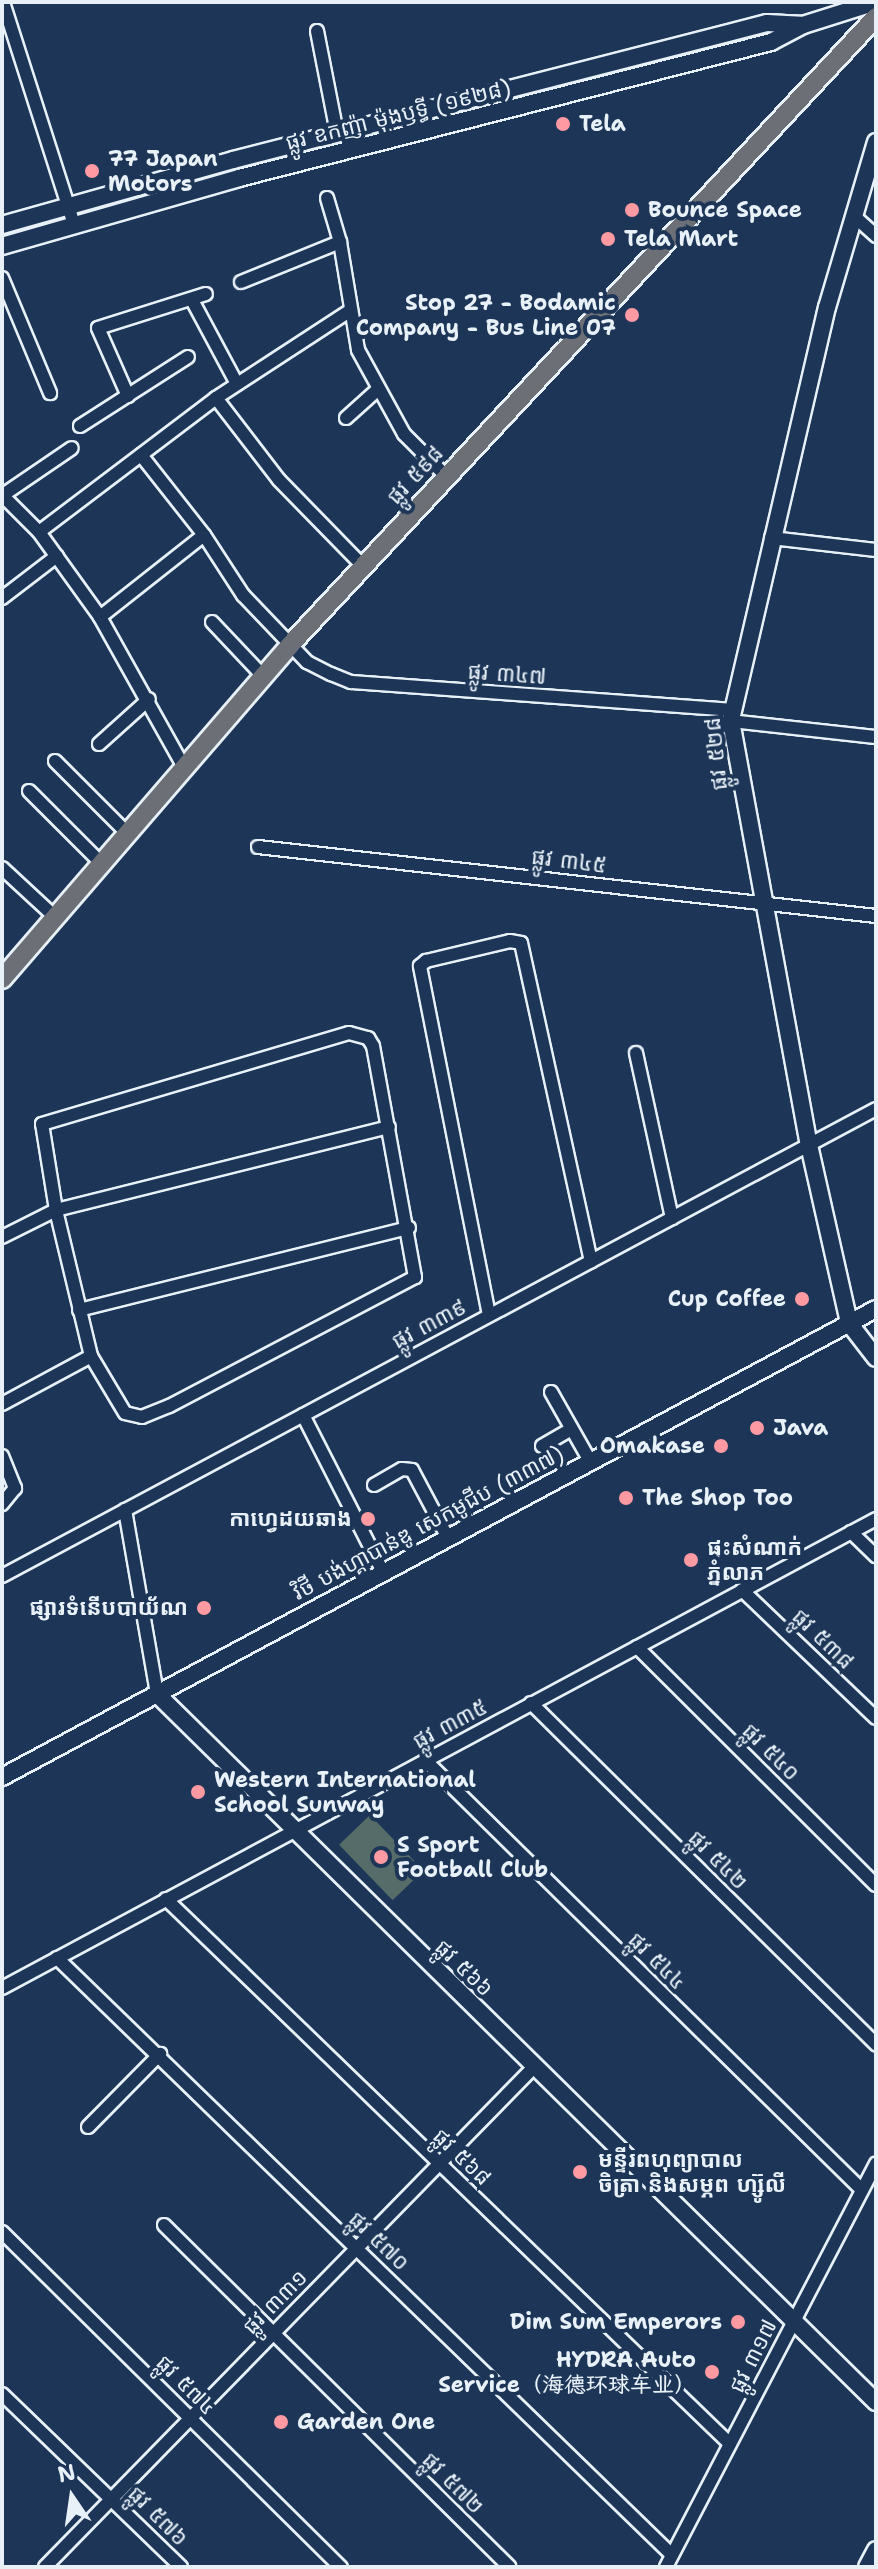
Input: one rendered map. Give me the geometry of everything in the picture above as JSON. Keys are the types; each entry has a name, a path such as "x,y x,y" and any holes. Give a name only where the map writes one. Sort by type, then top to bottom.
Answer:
{"main road":[{"name":"ផ្លូវ ៥៩៨","path":"2,979 290,645 876,17"}],"street":[{"path":"3,2 74,225"},
{"name":"ផ្លូវ ឧកញ៉ា ម៉ុងឫទ្ធី (១៩២៨)","path":"2,246 294,164 771,42 803,25 876,2"},
{"name":"ផ្លូវ ឧកញ៉ា ម៉ុងឫទ្ធី (១៩២៨)","path":"2,225 289,145 767,23 803,25"},
{"path":"317,31 337,133"},
{"name":"ផ្លូវ ៥២៨","path":"876,142 771,538 731,716 762,903 809,1145 849,1323 876,1358"},
{"path":"289,145 294,164"},
{"path":"327,198 340,242 358,350 376,391 404,434 447,477"},
{"path":"854,216 876,236"},
{"path":"241,282 340,242"},
{"path":"2,278 50,393"},
{"path":"128,396 98,328 206,294"},
{"path":"192,300 237,384"},
{"path":"39,532 216,398 351,310"},
{"path":"80,426 188,357"},
{"path":"346,418 376,391"},
{"path":"216,398 279,480 363,566"},
{"path":"72,448 2,495 39,532 100,617 149,699 184,767"},
{"name":"ផ្លូវ ៣៤៧","path":"141,455 204,535 243,595 307,662 351,682 731,716 876,737"},
{"path":"100,617 204,535"},
{"path":"771,538 876,550"},
{"path":"2,598 57,556"},
{"path":"212,622 263,676"},
{"path":"99,744 149,699"},
{"path":"55,761 127,833"},
{"path":"29,791 101,863"},
{"name":"ផ្លូវ ៣៤៥","path":"258,847 876,916"},
{"path":"2,868 55,917"},
{"path":"489,1315 420,966 426,961 521,943 591,1261"},
{"path":"349,1033 368,1038 373,1046 416,1271 412,1281 142,1417 125,1413 118,1406 91,1356 56,1210 40,1133 50,1118 349,1033"},
{"path":"636,1053 672,1218"},
{"name":"ផ្លូវ ៣៣៩","path":"2,1576 876,1109"},
{"path":"2,1237 56,1210 389,1127"},
{"path":"79,1310 409,1228"},
{"name":"វិថី បង់ហ្គាបាន់ឌូ សេកមូជីប (៣៣៧)","path":"2,1777 876,1309"},
{"path":"2,1404 91,1356"},
{"path":"551,1392 590,1461"},
{"path":"303,1415 383,1572"},
{"path":"542,1446 572,1429"},
{"path":"2,1456 15,1488 2,1504"},
{"path":"374,1485 402,1469 412,1470 448,1538"},
{"path":"125,1510 157,1694"},
{"name":"ផ្លូវ ៣៣៥","path":"2,1988 876,1519"},
{"path":"851,1532 876,1556"},
{"name":"ផ្លូវ ៥៣៨","path":"742,1590 876,1718"},
{"name":"ផ្លូវ ៥៤០","path":"637,1647 876,1885"},
{"name":"ផ្លូវ ៥៦៦","path":"157,1694 293,1832 876,2402"},
{"name":"ផ្លូវ ៥៤២","path":"531,1703 876,2045"},
{"name":"ផ្លូវ ៥៤៤","path":"425,1760 862,2190"},
{"name":"ផ្លូវ ៥៦៨","path":"166,1899 730,2444"},
{"name":"ផ្លូវ ៥៧០","path":"57,1958 357,2247 669,2561"},
{"path":"88,2127 160,2054"},
{"name":"ផ្លូវ ៣៣១","path":"45,2567 534,2067"},
{"name":"ផ្លូវ ៣១៧","path":"669,2561 876,2163"},
{"name":"ផ្លូវ ៥៧២","path":"164,2225 509,2567"},
{"name":"ផ្លូវ ៥៧៤","path":"2,2232 341,2567"},
{"name":"ផ្លូវ ៥៧៦","path":"2,2394 181,2567"},
{"path":"867,2567 876,2550"}],"green space":[{"name":"S Sport Football Club","path":"370,1815 423,1870 393,1900 339,1845"}],"place":[{"name":"Tela","path":"563,124"},
{"name":"77 Japan Motors","path":"92,171"},
{"name":"Bounce Space","path":"632,210"},
{"name":"Tela Mart","path":"608,239"},
{"name":"Stop 27 - Bodamic Company - Bus Line 07","path":"632,315"},
{"name":"Cup Coffee","path":"802,1299"},
{"name":"Java","path":"757,1428"},
{"name":"Omakase","path":"721,1446"},
{"name":"The Shop Too","path":"626,1498"},
{"name":"កាហ្វេដយឆាង","path":"368,1519"},
{"name":"ផ្ទះសំណាក់ ភ្នំលាភ","path":"691,1560"},
{"name":"ផ្សារទំនើបបាយ័ណ","path":"204,1608"},
{"name":"Western International School Sunway","path":"198,1792"},
{"name":"S Sport Football Club","path":"381,1857"},
{"name":"មន្ទីរពហុព្យាបាល ចិត្រា និងសម្ភព ហ្ស៊ូលី","path":"580,2172"},
{"name":"Dim Sum Emperors","path":"738,2322"},
{"name":"HYDRA Auto Service（海德环球车业）","path":"712,2372"},
{"name":"Garden One","path":"281,2422"}]}
